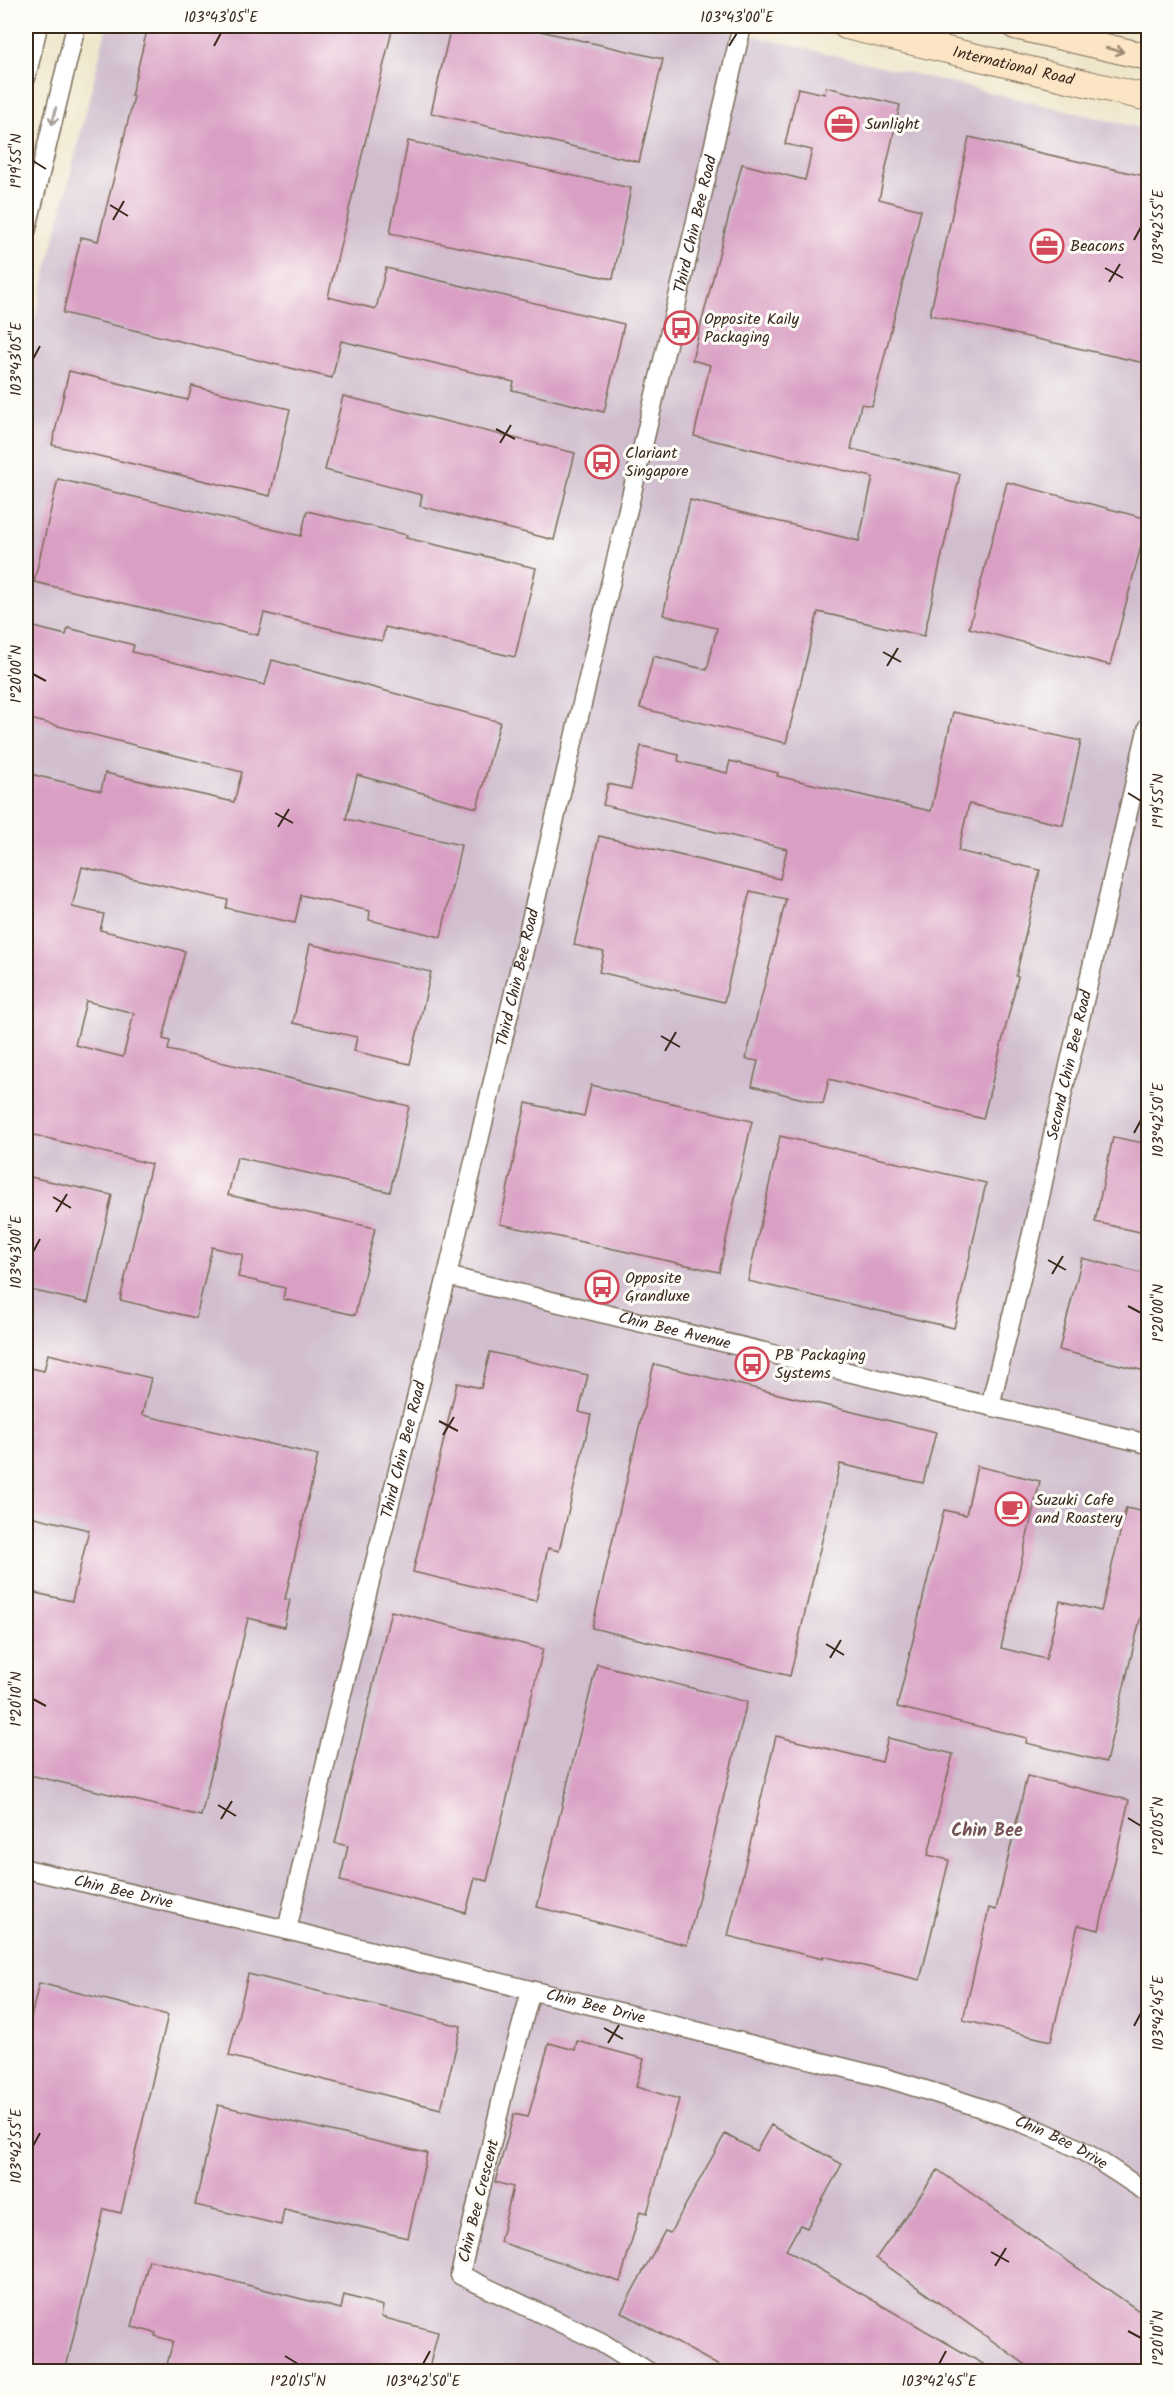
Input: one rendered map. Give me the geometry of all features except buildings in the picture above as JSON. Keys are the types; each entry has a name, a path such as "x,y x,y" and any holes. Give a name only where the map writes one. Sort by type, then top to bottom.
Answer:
{"main road":[{"name":"International Road","path":"846,26 1149,98"},
{"path":"1015,26 1149,57"}],"street":[{"path":"26,78 38,26"},
{"path":"26,232 76,26"},
{"name":"Third Chin Bee Road","path":"287,1930 340,1701 447,1276 742,26"},
{"name":"Second Chin Bee Road","path":"990,1406 1149,726"},
{"name":"Chin Bee Avenue","path":"447,1276 1149,1444"},
{"name":"Chin Bee Drive","path":"26,1869 287,1930 886,2078 951,2097 1039,2130 1080,2150 1149,2193"},
{"name":"Chin Bee Crescent","path":"531,1991 506,2082 460,2275 599,2341 649,2372"}],"shaded area":[{"path":"107,26 712,26 1148,130 1148,2371 26,2372 26,354"}],"place":[{"name":"Sunlight","path":"842,124"},
{"name":"Beacons","path":"1047,246"},
{"name":"Opposite Kaily Packaging","path":"681,328"},
{"name":"Clariant Singapore","path":"602,462"},
{"name":"Opposite Grandluxe","path":"602,1287"},
{"name":"PB Packaging Systems","path":"752,1364"},
{"name":"Suzuki Cafe and Roastery","path":"1012,1509"}],"district":[{"name":"Chin Bee","path":"987,1831"}]}
